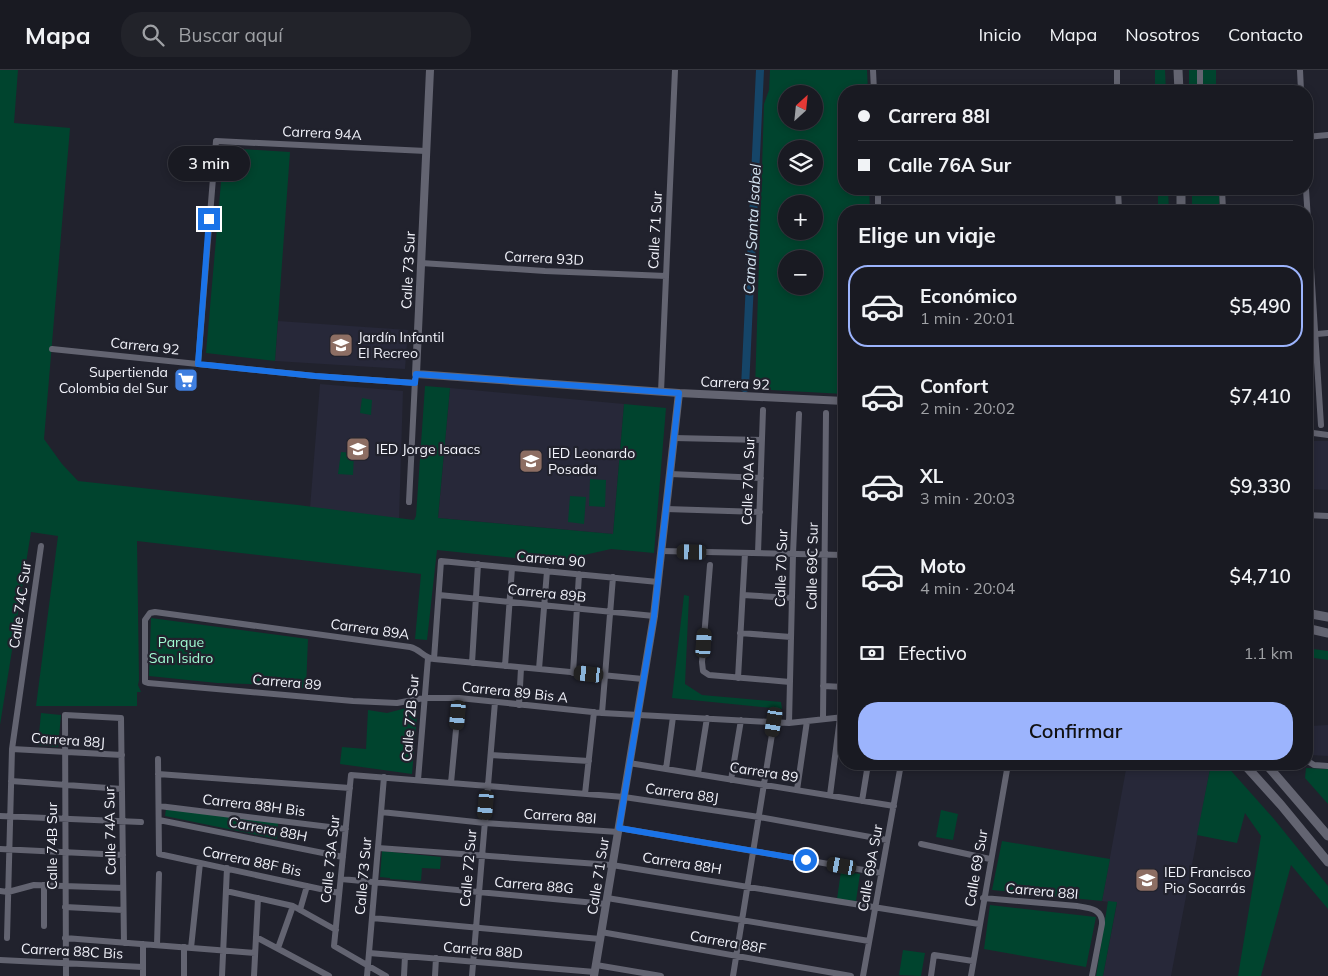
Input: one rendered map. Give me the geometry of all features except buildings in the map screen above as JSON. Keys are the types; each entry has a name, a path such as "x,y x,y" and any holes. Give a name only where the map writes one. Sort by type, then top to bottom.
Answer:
{"main road":[{"path":"1178,70 1179,85"},
{"path":"1313,615 1328,618"},
{"path":"1313,630 1328,633"},
{"path":"1249,770 1328,862"},
{"path":"1271,770 1328,836"}],"street":[{"name":"Calle 73 Sur","path":"409,502 430,70"},
{"name":"Calle 71 Sur","path":"661,392 675,70"},
{"path":"873,70 874,85"},
{"path":"1117,70 1117,85"},
{"path":"1200,70 1200,85"},
{"path":"1300,70 1301,85"},
{"path":"1313,136 1328,135"},
{"name":"Carrera 94A","path":"198,364 216,141 426,150"},
{"name":"Carrera 93D","path":"421,262 544,271 666,276"},
{"path":"1313,302 1321,425"},
{"path":"1315,334 1328,333"},
{"name":"Carrera 92","path":"52,348 315,376 415,383"},
{"name":"Carrera 92","path":"416,374 661,392 838,401"},
{"name":"Calle 71 Sur","path":"595,971 654,616 679,393"},
{"name":"Calle 70A Sur","path":"758,553 763,410"},
{"name":"Calle 69C Sur","path":"822,719 826,413"},
{"name":"Calle 70 Sur","path":"789,723 799,414"},
{"path":"1313,433 1328,435"},
{"path":"674,438 762,440"},
{"path":"670,474 761,478"},
{"path":"666,509 760,512"},
{"path":"1313,515 1328,516"},
{"name":"Calle 74C Sur","path":"7,938 12,749 41,546"},
{"path":"661,551 838,555"},
{"path":"738,678 745,553"},
{"name":"Carrera 90","path":"441,561 658,582"},
{"name":"Calle 72B Sur","path":"418,780 424,698 439,595 441,561"},
{"path":"472,663 478,564"},
{"path":"710,565 702,662 703,671 709,675 790,682"},
{"path":"506,666 512,568"},
{"path":"539,669 547,571"},
{"path":"574,673 579,574"},
{"path":"602,713 613,577"},
{"name":"Carrera 89B","path":"439,595 654,616"},
{"path":"742,595 792,598"},
{"name":"Carrera 89A","path":"148,683 145,682 145,620 150,613 410,647 416,648 431,659 643,680"},
{"path":"740,633 791,637"},
{"path":"520,705 521,668"},
{"name":"Carrera 89","path":"148,683 353,702 397,703 424,698"},
{"path":"823,686 838,687"},
{"name":"Carrera 89 Bis A","path":"424,698 459,698 602,713 789,723 838,717"},
{"path":"452,783 459,698"},
{"name":"Calle 72 Sur","path":"472,976 495,702"},
{"path":"585,794 594,712"},
{"name":"Calle 74A Sur","path":"65,715 121,718 124,943"},
{"name":"Calle 74B Sur","path":"65,715 64,938 66,976"},
{"path":"666,769 674,717"},
{"path":"698,774 707,718"},
{"path":"731,780 741,720"},
{"path":"797,790 807,721"},
{"path":"733,976 774,722"},
{"path":"830,796 838,743"},
{"name":"Carrera 88J","path":"12,749 122,756"},
{"path":"491,755 589,761"},
{"path":"158,759 159,820"},
{"name":"Carrera 89","path":"629,763 894,806"},
{"path":"1313,764 1328,766"},
{"path":"862,801 867,770"},
{"name":"Calle 69A Sur","path":"863,976 900,770"},
{"name":"Calle 69 Sur","path":"971,976 1007,770"},
{"path":"158,774 350,788"},
{"name":"Carrera 88J","path":"351,775 624,797 759,817 887,840"},
{"name":"Calle 73A Sur","path":"351,775 334,946 368,965"},
{"name":"Calle 73 Sur","path":"367,976 384,777"},
{"path":"11,782 122,789"},
{"name":"Carrera 88H Bis","path":"158,806 346,829"},
{"name":"Carrera 88I","path":"381,812 485,823 618,830 881,873"},
{"path":"0,816 141,822"},
{"name":"Carrera 88F Bis","path":"159,820 159,854 339,893"},
{"name":"Carrera 88H","path":"159,820 343,857"},
{"path":"921,844 990,859"},
{"name":"Carrera 88H","path":"378,848 612,865 979,924"},
{"path":"0,849 123,854"},
{"path":"184,976 200,862"},
{"path":"222,976 227,868"},
{"path":"157,945 159,874"},
{"name":"Carrera 88G","path":"341,879 479,892 606,901 742,920 869,941"},
{"path":"0,891 8,892 34,885 123,888"},
{"path":"44,885 44,926"},
{"path":"300,910 307,886"},
{"path":"226,890 293,906 336,930"},
{"path":"254,976 258,898"},
{"name":"Carrera 88I","path":"984,898 1077,906 1098,911 1102,917 1092,976"},
{"path":"278,948 293,906"},
{"path":"65,907 123,910"},
{"name":"Carrera 88F","path":"372,918 476,928 601,935 851,976"},
{"path":"256,937 329,976"},
{"path":"64,938 255,953"},
{"path":"142,944 143,976"},
{"name":"Carrera 88D","path":"369,952 661,976"},
{"path":"931,976 934,955 973,961"},
{"path":"404,976 405,956"},
{"path":"435,976 436,958"},
{"name":"Carrera 88C Bis","path":"0,960 143,967"},
{"path":"368,965 386,976"}],"shaded area":[{"name":"Jardín Infantil El Recreo","path":"278,321 408,330 405,369 275,361"},
{"name":"IED Jorge Isaacs","path":"320,384 403,391 399,519 310,508"},
{"name":"IED Leonardo Posada","path":"450,388 624,404 613,534 438,518"},
{"path":"1313,441 1328,441 1328,490 1313,489"},
{"path":"1328,725 1328,756 1313,755 1313,726"},
{"name":"IED Francisco Pio Socarrás","path":"1126,770 1210,770 1171,976 1103,976 1117,903 1102,901"}],"green space":[{"path":"0,70 18,70 14,123 70,128 44,439 62,464 78,481 298,505 414,520 416,516 425,386 450,388 438,518 613,534 624,404 666,408 654,553 611,549 553,562 437,550 427,640 415,639 421,574 137,541 138,685 141,692 137,692 137,706 36,706 58,536 31,532 0,725"},
{"path":"770,70 867,70 868,85 838,85 838,195 869,195 870,205 838,205 838,394 755,389 764,104 769,90"},
{"path":"1155,70 1165,70 1166,85 1155,85"},
{"path":"1189,70 1216,70 1216,85 1189,85"},
{"path":"224,148 290,152 275,361 206,353"},
{"path":"1158,195 1168,195 1169,205 1158,205"},
{"path":"1192,195 1219,195 1219,205 1192,205"},
{"path":"362,398 372,400 371,415 360,413"},
{"path":"341,452 354,453 353,475 338,474"},
{"path":"590,479 606,480 605,507 589,506"},
{"path":"570,496 586,497 584,524 568,522"},
{"path":"684,595 689,596 685,684 702,695 781,702 782,709 672,698"},
{"name":"Parque San Isidro","path":"151,618 308,639 306,688 217,683 149,676"},
{"path":"1313,649 1328,651 1328,660 1314,658 1313,664"},
{"path":"418,705 412,774 340,764 342,747 366,749 368,710 387,713"},
{"path":"41,713 61,715 58,747 38,745"},
{"path":"1328,769 1328,804 1305,778 1306,770"},
{"path":"1210,770 1230,770 1274,819 1328,886 1328,909 1291,865 1261,976 1238,976 1261,836 1245,813 1237,843 1197,835"},
{"path":"166,809 278,823 277,839 165,816"},
{"path":"941,810 958,814 953,840 936,837"},
{"path":"1002,841 1110,859 1102,901 992,890"},
{"path":"382,851 441,857 440,869 422,868 421,881 380,877"},
{"path":"841,871 860,874 856,901 837,899"},
{"path":"1108,901 1117,902 1103,976 1096,976"},
{"path":"990,905 1096,917 1086,967 984,949"},
{"path":"903,950 925,953 921,976 899,975"}],"waterway":[{"name":"Canal Santa Isabel","path":"745,388 760,70"}],"place":[{"name":"Jardín Infantil El Recreo","path":"341,345"},
{"name":"Supertienda Colombia del Sur","path":"186,380"},
{"name":"IED Jorge Isaacs","path":"358,449"},
{"name":"IED Leonardo Posada","path":"531,461"},
{"name":"IED Francisco Pio Socarrás","path":"1147,880"}],"route":[{"path":"209,219 198,364 315,376 415,383 416,374 679,393 654,616 619,828 806,860"}]}
